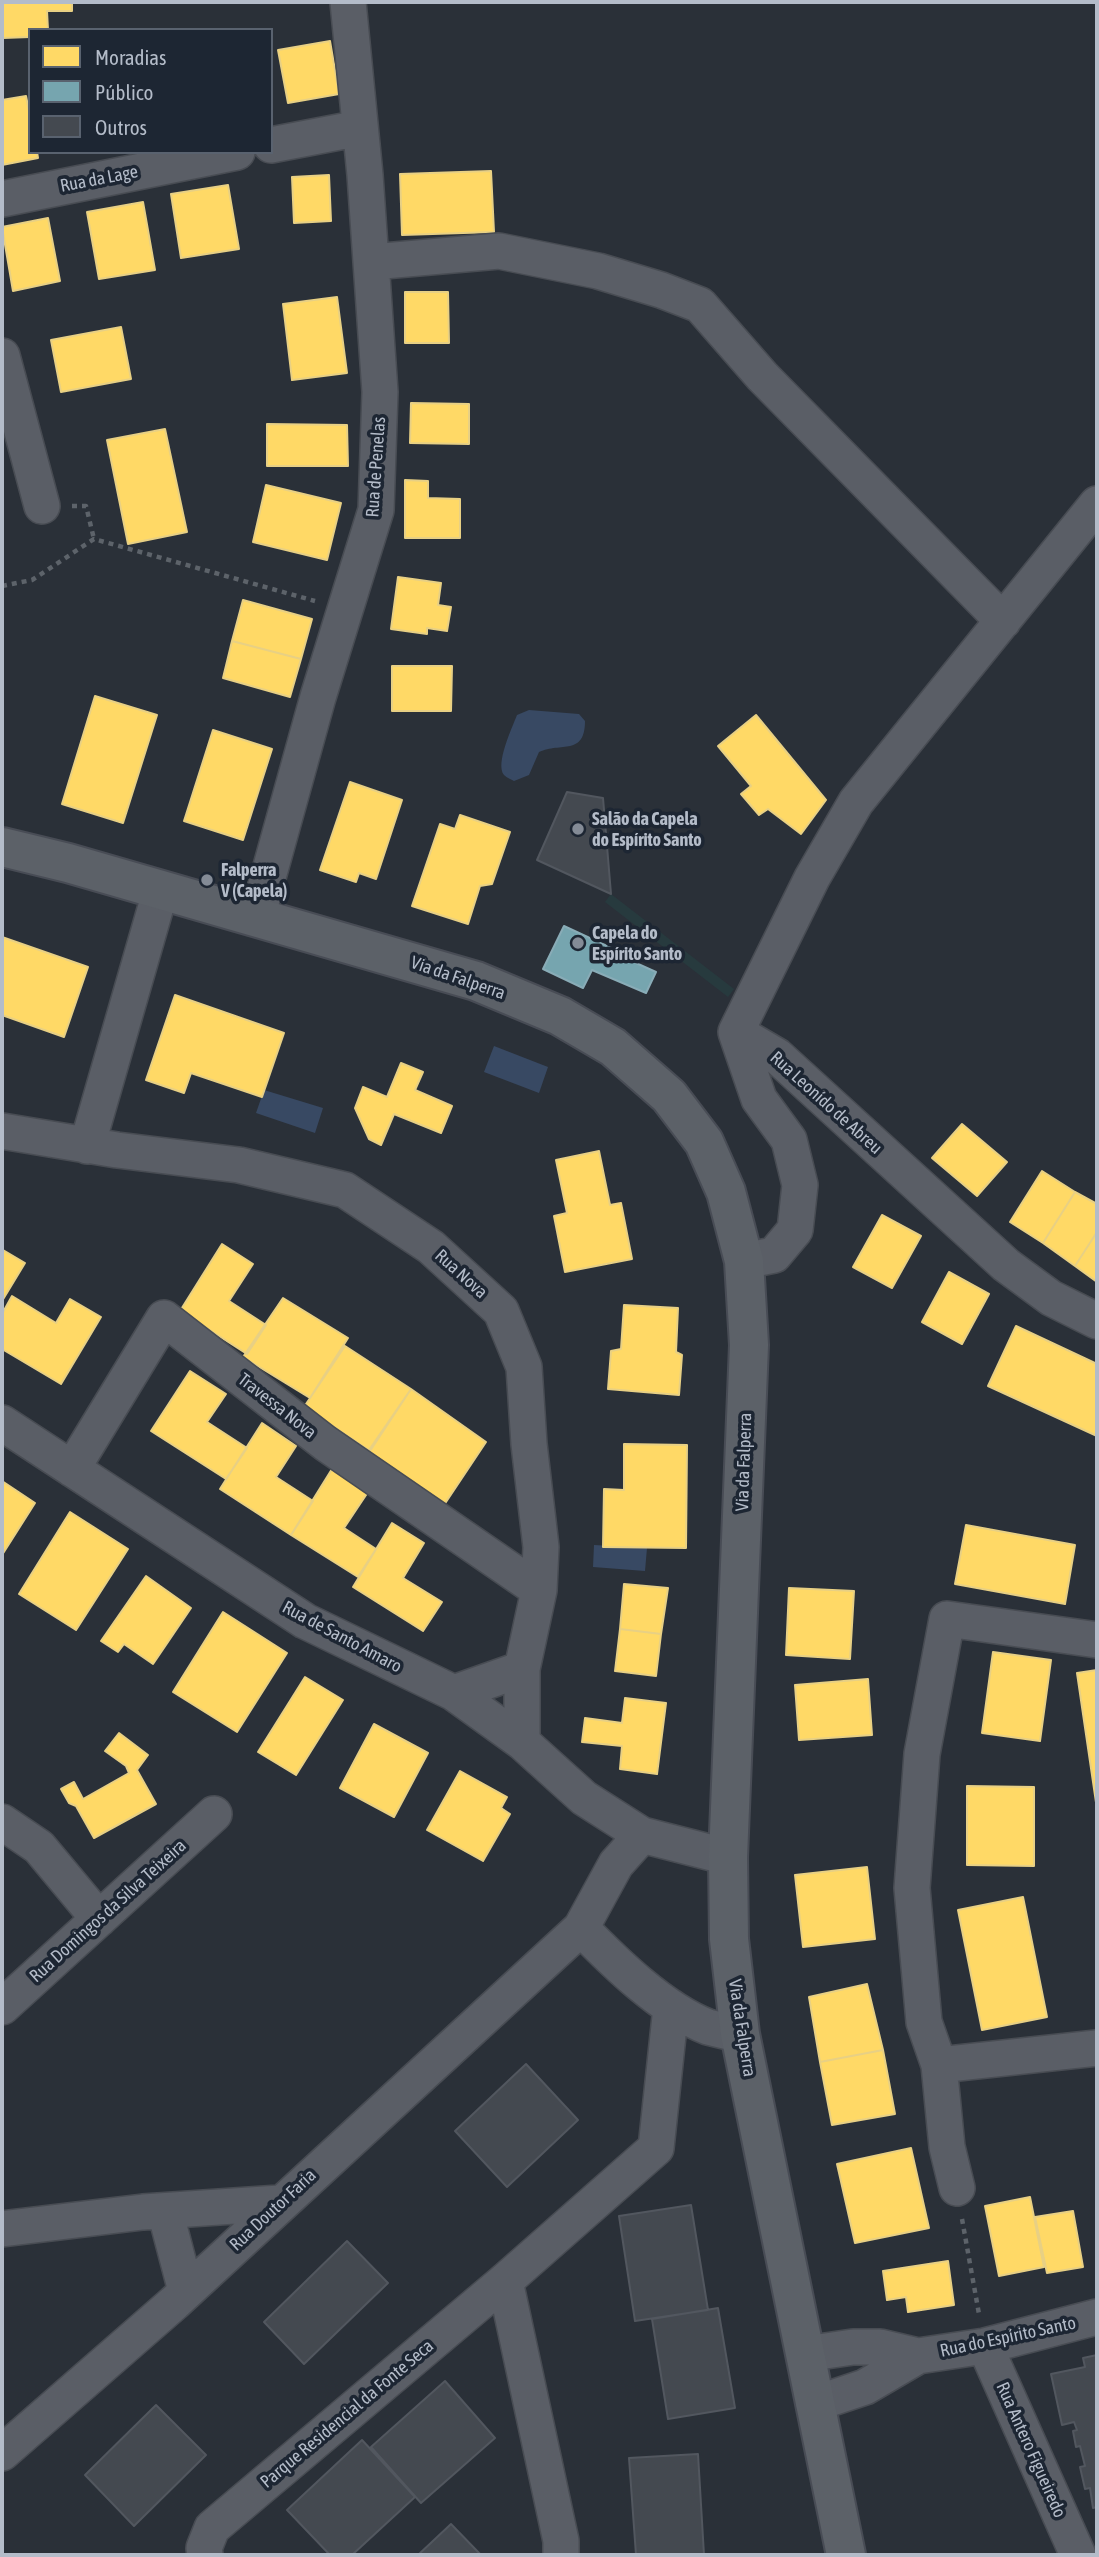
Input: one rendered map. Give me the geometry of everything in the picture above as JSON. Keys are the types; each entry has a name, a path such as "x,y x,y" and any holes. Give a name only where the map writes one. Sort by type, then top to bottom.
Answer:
{"main road":[{"name":"Via da Falperra","path":"2,847 257,916 476,981 560,1016 613,1047 669,1096 704,1142 726,1192 744,1261 749,1345 728,1857 729,1939 740,2034 846,2555"}],"street":[{"name":"Rua de Penelas","path":"257,916 376,510 380,392 372,262 348,2"},
{"path":"273,145 360,128"},
{"name":"Rua da Lage","path":"2,199 227,154"},
{"path":"372,262 499,251 598,271 700,305 762,376 1003,621"},
{"path":"2,356 42,506"},
{"path":"736,1032 766,970 820,841 856,802 1097,504"},
{"path":"87,1146 161,889"},
{"path":"766,928 766,970"},
{"name":"Rua Leonído de Abreu","path":"736,1032 759,1099 789,1140 800,1185 795,1230 774,1255 744,1261"},
{"name":"Rua Leonído de Abreu","path":"736,1032 777,1056 1006,1265 1052,1298 1097,1321"},
{"name":"Rua Nova","path":"2,1131 87,1146 239,1165 345,1190 430,1247 501,1311 524,1367 529,1444 541,1547 540,1590 522,1669 522,1742"},
{"name":"Travessa Nova","path":"72,1469 164,1318 325,1443 540,1590"},
{"name":"Rua de Santo Amaro","path":"2,1423 304,1621 454,1693 522,1742 584,1798 642,1835 728,1857"},
{"path":"957,2188 947,2147 939,2065 924,2022 912,1888 922,1754 947,1619 1097,1640"},
{"path":"454,1693 522,1669"},
{"name":"Rua Domingos da Silva Teixeira","path":"2,2007 214,1814"},
{"path":"2,1822 39,1847 99,1919"},
{"name":"Rua Doutor Faria","path":"2,2453 186,2291 581,1928 616,1864 642,1835"},
{"path":"581,1928 609,1957 671,2007 708,2027 740,2034"},
{"name":"Parque Residencial da Fonte Seca","path":"205,2555 204,2548 212,2528 505,2281 656,2148 671,2007"},
{"path":"939,2065 1097,2048"},
{"path":"2,2229 165,2211 280,2203"},
{"path":"165,2211 186,2291"},
{"path":"505,2281 561,2541 561,2555"},
{"name":"Rua do Espírito Santo","path":"918,2356 985,2346 1097,2317"},
{"name":"Rua Antero Figueiredo","path":"985,2346 1078,2555"},
{"path":"805,2354 853,2347 880,2347 918,2356"},
{"path":"814,2404 865,2387 918,2356"}],"path":[{"path":"86,506 94,539"},
{"path":"2,586 32,580 94,539 345,609"},
{"path":"957,2188 985,2346"}],"green space":[{"path":"611,894 734,989 728,997 605,902"}],"water":[{"path":"529,710 579,714 585,721 584,732 576,744 539,752 529,775 514,781 504,775 503,755 517,715"},
{"path":"494,1046 548,1067 539,1093 484,1072"},
{"path":"264,1090 323,1108 315,1133 256,1113"},
{"path":"594,1545 647,1548 645,1571 593,1567"}],"building: Moradias":[{"path":"2,2 72,2 72,11 47,11 48,28 28,28 28,37 3,38"},
{"path":"330,41 339,94 288,103 278,50"},
{"path":"26,96 28,154 37,154 38,158 2,165 2,100"},
{"path":"491,171 494,232 402,235 400,174"},
{"path":"329,175 331,221 294,223 292,177"},
{"path":"228,185 239,249 181,258 171,194"},
{"path":"143,202 155,270 99,279 87,212"},
{"path":"48,218 60,281 13,291 2,227"},
{"path":"405,292 448,292 449,343 405,343"},
{"path":"337,297 347,373 292,380 283,304"},
{"path":"121,327 131,379 61,392 51,340"},
{"path":"411,403 469,404 469,444 410,443"},
{"path":"267,424 347,425 348,466 267,466"},
{"path":"165,429 187,532 128,544 107,440"},
{"path":"405,480 428,481 428,498 460,499 460,538 405,538"},
{"path":"266,485 341,503 327,560 253,542"},
{"path":"398,577 441,583 438,605 451,607 447,631 427,628 427,634 391,629"},
{"path":"243,600 312,619 301,659 232,641"},
{"path":"232,641 301,659 290,697 223,678"},
{"path":"392,666 452,666 451,711 392,711"},
{"path":"95,696 157,715 123,823 62,804"},
{"path":"756,715 826,800 801,834 768,809 759,815 741,794 751,786 718,746"},
{"path":"213,730 272,749 243,840 184,821"},
{"path":"350,782 402,800 376,879 359,873 356,882 320,870"},
{"path":"460,815 510,832 492,884 480,886 468,924 412,906 440,824 455,829"},
{"path":"2,937 88,967 64,1037 2,1015"},
{"path":"175,995 284,1033 262,1097 191,1073 184,1093 146,1080"},
{"path":"401,1063 423,1072 415,1090 452,1106 441,1133 394,1114 381,1145 369,1139 355,1108 363,1087 387,1097"},
{"path":"962,1124 1007,1162 977,1196 932,1158"},
{"path":"599,1151 610,1205 621,1203 632,1259 565,1272 554,1216 567,1213 556,1160"},
{"path":"1042,1171 1075,1192 1043,1243 1010,1222"},
{"path":"1075,1192 1097,1204 1097,1232 1075,1266 1043,1243"},
{"path":"882,1215 921,1236 892,1288 853,1267"},
{"path":"1097,1232 1097,1282 1075,1266"},
{"path":"222,1244 253,1264 229,1301 266,1325 247,1354 180,1311"},
{"path":"3,1250 25,1263 2,1301 2,1252"},
{"path":"949,1272 989,1294 962,1344 922,1322"},
{"path":"12,1296 56,1323 70,1299 101,1317 61,1384 2,1349 2,1314"},
{"path":"283,1298 348,1338 310,1398 243,1357"},
{"path":"624,1305 678,1308 676,1352 682,1355 679,1395 608,1389 611,1351 621,1349"},
{"path":"1016,1326 1097,1364 1097,1436 988,1386"},
{"path":"345,1346 411,1389 370,1451 304,1407"},
{"path":"190,1371 226,1394 207,1422 247,1448 226,1479 151,1431"},
{"path":"411,1389 486,1442 444,1505 367,1453"},
{"path":"262,1423 296,1446 276,1477 313,1501 291,1535 220,1489"},
{"path":"624,1444 687,1445 686,1548 603,1547 604,1489 624,1490"},
{"path":"332,1469 368,1492 344,1528 376,1549 358,1577 291,1535"},
{"path":"2,1481 35,1503 2,1555"},
{"path":"70,1512 128,1549 76,1630 19,1594"},
{"path":"392,1523 424,1543 403,1578 442,1602 423,1631 353,1587"},
{"path":"966,1525 1075,1545 1065,1604 955,1584"},
{"path":"146,1576 191,1608 153,1664 124,1644 118,1652 101,1641"},
{"path":"624,1584 668,1588 661,1634 620,1629"},
{"path":"789,1588 854,1591 850,1659 786,1655"},
{"path":"223,1612 287,1653 237,1732 173,1692"},
{"path":"620,1629 661,1634 656,1676 615,1671"},
{"path":"993,1652 1051,1660 1040,1741 982,1733"},
{"path":"1097,1670 1097,1809 1077,1673"},
{"path":"305,1677 343,1700 296,1775 258,1752"},
{"path":"868,1679 872,1735 799,1740 795,1685"},
{"path":"625,1698 666,1703 657,1774 620,1769 622,1746 582,1742 585,1718 622,1723"},
{"path":"374,1724 428,1753 394,1817 340,1788"},
{"path":"119,1733 148,1755 137,1770 156,1804 94,1838 76,1806 69,1803 61,1789 74,1782 83,1799 129,1773 126,1766 105,1751"},
{"path":"460,1771 507,1797 501,1808 510,1814 483,1861 427,1830"},
{"path":"967,1786 1034,1787 1034,1866 967,1865"},
{"path":"867,1867 875,1939 803,1947 795,1875"},
{"path":"1023,1897 1047,2017 982,2030 958,1910"},
{"path":"867,1984 883,2050 820,2062 809,1997"},
{"path":"883,2050 895,2114 832,2125 820,2062"},
{"path":"911,2148 929,2228 855,2243 837,2164"},
{"path":"1030,2197 1044,2267 999,2276 985,2206"},
{"path":"1073,2211 1083,2267 1047,2273 1035,2217"},
{"path":"948,2261 954,2305 908,2312 906,2297 887,2300 883,2271"}],"building: Público":[{"name":"Capela do Espírito Santo","path":"564,926 637,960 636,963 656,972 646,993 592,970 583,988 543,969"}],"building: Outros":[{"name":"Salão da Capela do Espírito Santo","path":"567,792 603,798 611,894 537,860"},
{"path":"526,2064 578,2120 507,2187 455,2131"},
{"path":"691,2205 708,2310 635,2321 619,2216"},
{"path":"347,2241 388,2283 304,2364 264,2322"},
{"path":"718,2308 735,2408 668,2419 652,2319"},
{"path":"1097,2355 1097,2507 1093,2508 1090,2488 1085,2489 1080,2467 1085,2466 1080,2446 1076,2447 1073,2431 1077,2430 1074,2422 1062,2425 1051,2374 1085,2367 1083,2358"},
{"path":"445,2381 495,2438 421,2503 371,2447"},
{"path":"156,2405 206,2455 134,2526 85,2475"},
{"path":"362,2440 415,2497 352,2555 330,2555 287,2510"},
{"path":"698,2454 704,2555 636,2555 629,2458"},
{"path":"451,2524 481,2555 418,2555"}],"place":[{"name":"Salão da Capela do Espírito Santo","path":"578,829"},
{"name":"Falperra V (Capela)","path":"207,880"},
{"name":"Capela do Espírito Santo","path":"578,943"}]}
